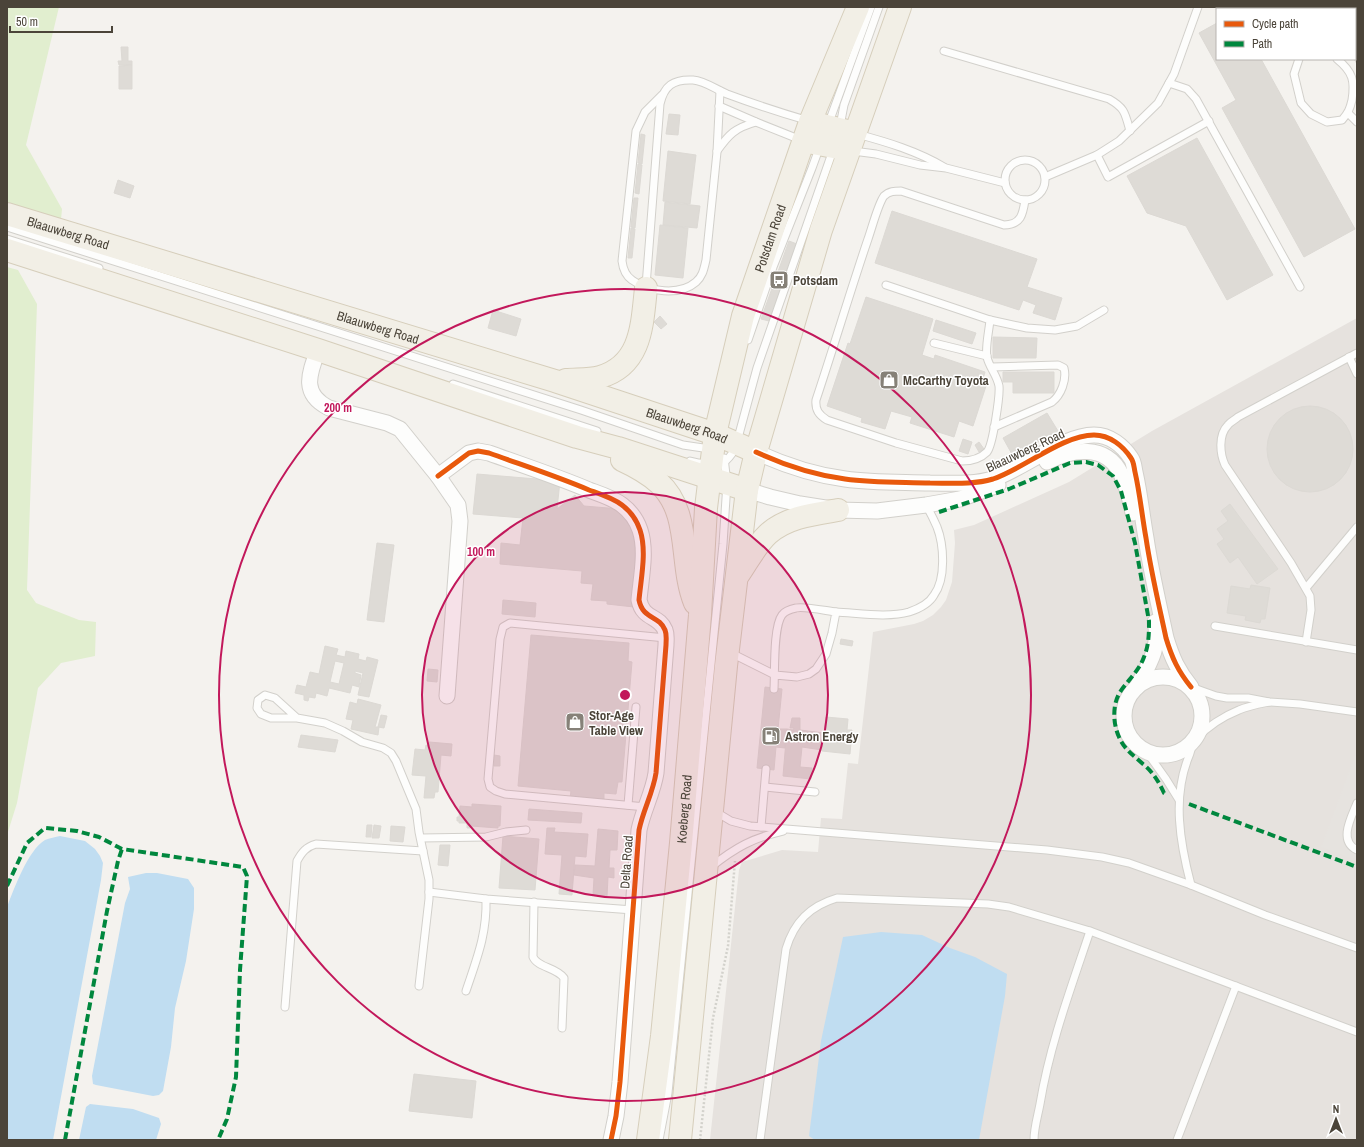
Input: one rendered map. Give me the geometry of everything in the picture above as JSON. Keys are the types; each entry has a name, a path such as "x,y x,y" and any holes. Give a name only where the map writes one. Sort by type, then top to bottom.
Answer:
{"main road":[{"name":"Potsdam Road","path":"726,456 821,230 830,137 858,7"},
{"name":"Potsdam Road","path":"726,456 743,316 830,137 900,7"},
{"name":"Blaauwberg Road","path":"7,214 56,236 555,381 726,456"},
{"name":"Blaauwberg Road","path":"7,250 49,257 318,350 577,437 618,448 726,456"},
{"path":"555,381 600,377 615,370 627,361 640,336 646,288"},
{"path":"577,437 645,472 660,483 670,496 680,521 689,587 700,616"},
{"path":"680,1140 737,578 726,456"},
{"name":"Koeberg Road","path":"648,1140 662,1036 687,780 700,616 706,508 726,456"},
{"path":"737,578 764,539 779,526 798,518 838,510"}],"street":[{"path":"318,350 309,378 311,390 315,398 321,404 329,408 396,426 404,432 458,505 460,515 447,696"},
{"name":"Blaauwberg Road","path":"726,456 780,462 818,474 872,482 979,482 993,479 1006,473 1065,442 1083,436 1095,435 1104,437 1122,446 1132,460 1137,480 1148,552 1166,638 1179,672 1191,687"},
{"path":"1097,454 1104,437"},
{"path":"438,476 469,453 478,451 568,481 622,505 635,519 640,528 642,538 643,558 639,600 643,610 665,630 666,638"},
{"name":"Blaauwberg Road","path":"726,456 770,497 800,504 838,510 877,510 960,500 998,486 1056,458 1072,452 1089,451 1102,455 1113,463 1121,472 1127,488 1157,628 1156,643 1152,658 1137,687"},
{"name":"Delta Road","path":"611,1140 616,1116 620,1082 639,830 652,792 656,772 666,638"},
{"path":"1164,676 1174,678 1191,687 1198,696 1202,707 1203,718 1201,730 1189,746 1181,751 1163,755 1146,751 1132,740 1124,721 1124,708 1127,700 1137,687 1145,681 1164,676"}],"lane":[{"path":"830,137 871,7"},
{"path":"745,349 773,267 812,168 830,137 844,105 878,7"},
{"path":"1045,177 1096,155 1119,141 1158,104 1174,74 1198,7"},
{"path":"944,51 1109,99 1120,105 1126,115 1130,131"},
{"path":"1299,60 1294,74 1301,103 1311,114 1327,122 1342,120 1348,113 1354,86 1350,74 1338,60"},
{"path":"720,91 717,152 706,260 703,274 697,282 688,288 667,290 646,288 631,280 624,271 622,261 636,130 645,112 662,95 666,88 673,83 683,80 704,82 720,91 765,108 830,137 876,154 920,165 946,168 1005,183"},
{"path":"1169,82 1187,89 1196,99 1300,287"},
{"path":"646,288 660,104 662,95"},
{"path":"719,106 756,122 830,137 880,140 929,158 946,168"},
{"path":"1348,113 1357,122"},
{"path":"1096,155 1108,177 1209,121"},
{"path":"717,152 731,133 742,126 756,122"},
{"path":"1022,160 1035,162 1044,171 1045,177 1043,190 1034,198 1025,200 1015,198 1006,189 1005,183 1005,176 1011,165 1022,160"},
{"path":"990,320 987,356 997,377 999,387 992,438 988,451 978,459 962,461 896,443 827,420 820,416 817,410 816,400 883,197 887,193 901,191 1004,225 1009,225 1018,221 1023,214 1025,200"},
{"path":"7,227 56,236 683,444 726,456"},
{"path":"7,239 49,257 103,270"},
{"path":"886,285 990,320 1027,328 1055,330 1077,326 1104,310"},
{"path":"934,343 987,356"},
{"path":"1306,642 1311,610 1310,596 1291,563 1224,465 1221,455 1223,433 1227,425 1238,418 1357,353"},
{"path":"1349,357 1357,374"},
{"path":"992,367 1058,365 1064,368 1065,372 1060,394 1056,398 994,427"},
{"path":"447,382 604,434"},
{"path":"684,460 695,462 726,456"},
{"path":"660,1140 668,1093 717,609 726,456"},
{"path":"774,689 777,631 778,624 783,614 797,607 836,612 899,614 919,608 935,595 939,586 943,555 938,528 926,505"},
{"path":"1306,588 1357,527"},
{"path":"729,652 774,674 797,677 809,674 821,663 829,644 836,612"},
{"path":"646,807 505,794 490,787 488,783 500,639 504,627 510,623 666,638"},
{"path":"1215,626 1357,650"},
{"path":"1191,687 1216,696 1227,698 1248,698 1268,702 1300,704 1357,712"},
{"path":"297,718 275,698 265,695 258,700 257,708 261,714 272,718 297,718 325,723 362,742 383,748 391,753 402,772 416,809 429,880 419,986"},
{"path":"1191,885 1182,848 1179,800 1184,767 1195,740 1219,720 1240,709 1268,702"},
{"path":"628,805 636,707"},
{"path":"1146,751 1179,800"},
{"path":"761,827 766,769"},
{"path":"765,787 815,792"},
{"path":"1357,803 1347,830 1348,843 1351,848 1357,850"},
{"path":"713,811 730,821 750,826 1032,849 1081,854 1129,863 1191,885 1265,915 1357,948"},
{"path":"421,838 486,837 506,832 526,830"},
{"path":"707,870 731,851 746,843 771,834 789,830"},
{"path":"285,1007 297,861 302,852 309,846 316,844 423,851"},
{"path":"429,892 486,899 633,910"},
{"path":"760,1140 786,949 794,928 801,919 824,902 837,898 988,904 1010,907 1090,931 1357,1032"},
{"path":"466,990 486,927 486,899"},
{"path":"534,902 533,957 537,963 556,970 564,978 562,1028"},
{"path":"1034,1140 1042,1091 1052,1048 1090,931"},
{"path":"1177,1140 1236,986"}],"path":[{"path":"700,1140 713,1018 728,946 735,858"}],"shaded area":[{"path":"1357,318 1357,1140 710,1140 739,870 742,862 782,850 818,852 821,818 842,819 848,763 858,764 873,632 923,621 933,615 941,607 946,600 952,582 955,543 954,530 974,525 1069,482 1152,431"},
{"path":"1357,750 1357,860 1321,847"}],"green space":[{"path":"7,7 59,7 26,145 62,209 60,230 7,214"},
{"path":"7,267 18,270 37,304 27,590 36,603 79,620 96,622 95,656 61,663 38,688 17,803 7,835"}],"water":[{"path":"60,836 85,841 95,849 103,863 101,880 53,1140 7,1140 7,907 22,870 33,852 45,840"},
{"path":"146,873 157,873 188,879 194,888 194,909 186,961 175,1008 171,1047 163,1091 159,1095 153,1096 96,1085 93,1084 92,1076 125,903 130,889 128,877"},
{"path":"881,932 922,935 950,948 975,957 1007,974 1005,996 979,1140 815,1140 809,1136 821,1041 843,937"},
{"path":"90,1104 133,1109 159,1118 161,1124 156,1140 79,1140 86,1107"}],"building":[{"path":"1356,22 1357,64 1355,60 1356,60"},
{"path":"1216,24 1216,60 1262,60 1355,229 1304,257 1222,108 1236,100 1199,33"},
{"path":"121,47 128,47 128,61 132,61 132,65 119,65 118,61 122,61"},
{"path":"132,65 132,89 119,89 119,66"},
{"path":"669,114 680,115 678,135 666,134"},
{"path":"641,134 645,135 642,164 638,163"},
{"path":"1197,138 1273,275 1227,300 1186,226 1147,213 1127,176"},
{"path":"668,151 696,155 690,204 663,201"},
{"path":"638,164 642,165 639,194 635,193"},
{"path":"118,180 134,186 130,198 114,193"},
{"path":"634,198 638,198 635,228 631,227"},
{"path":"665,202 700,206 697,228 663,225"},
{"path":"892,211 1037,259 1027,287 1062,298 1055,320 1033,313 1036,305 1023,300 1019,310 875,263"},
{"path":"660,225 688,228 683,278 655,275"},
{"path":"631,228 635,229 632,258 628,258"},
{"name":"Potsdam","path":"789,241 797,244 769,321 761,319"},
{"path":"866,297 933,319 922,355 934,359 935,355 985,372 982,382 987,383 973,426 959,421 954,437 910,423 912,417 891,411 885,429 861,422 862,418 827,406 848,343 850,344"},
{"path":"493,310 521,319 516,336 488,328"},
{"path":"660,316 667,324 661,329 654,322"},
{"path":"936,320 976,333 972,344 933,331"},
{"path":"993,337 1037,338 1036,358 993,358"},
{"path":"1003,372 1054,372 1054,393 1013,393 1013,382 1003,382"},
{"path":"1310,406 1326,409 1334,413 1346,425 1350,433 1353,449 1350,465 1346,473 1334,485 1326,489 1310,492 1294,489 1286,485 1274,473 1270,465 1267,449 1270,433 1274,425 1286,413 1294,409"},
{"path":"1047,413 1058,431 1013,456 1003,438"},
{"path":"963,439 972,442 968,454 959,451"},
{"path":"979,442 984,449 979,452 975,445"},
{"path":"477,474 560,481 557,509 575,495 584,506 620,509 639,540 634,607 607,604 607,601 591,600 593,584 581,583 582,571 500,564 501,543 520,545 523,518 473,514"},
{"path":"1230,504 1278,569 1257,584 1238,557 1230,563 1217,544 1224,539 1217,529 1228,521 1221,511"},
{"path":"377,543 394,545 384,622 367,620"},
{"path":"1251,585 1270,588 1265,619 1261,619 1260,623 1245,620 1246,616 1227,613 1231,586 1250,589"},
{"path":"503,600 536,603 535,617 502,614"},
{"name":"Stor-Age Table View","path":"531,635 629,643 628,661 632,662 622,782 618,782 616,794 604,793 604,801 570,798 571,791 518,786"},
{"path":"841,639 853,641 852,646 840,644"},
{"path":"325,646 338,649 336,655 345,657 346,651 359,654 358,659 366,661 367,657 378,660 369,697 358,695 363,673 355,671 355,673 361,675 359,687 352,685 350,693 329,688 327,696 316,693 315,698 309,697 308,701 304,700 304,695 295,693 297,685 306,687 310,672 319,674","holes":["335,661 344,663 339,684 330,682"]},
{"path":"428,669 438,670 437,682 427,681"},
{"path":"765,687 782,689 778,729 787,729 785,748 776,747 774,770 757,768"},
{"path":"358,699 381,705 375,727 379,727 378,735 351,729 353,720 346,719 350,702 357,704"},
{"path":"381,715 387,716 384,728 378,727"},
{"path":"826,717 848,719 847,730 852,730 850,754 802,747 800,767 812,768 811,779 783,776 787,729 793,730 794,728 790,728 792,718 800,718 800,730 824,733"},
{"path":"301,735 338,740 335,752 298,747"},
{"path":"429,742 452,744 451,756 441,755 438,792 435,792 434,798 424,798 426,776 412,775 415,749 425,750 426,745 429,746"},
{"path":"494,755 500,756 500,766 494,766"},
{"path":"472,804 501,806 500,826 498,826 498,828 471,826 470,828 467,828 467,823 459,823 459,821 457,821 457,817 459,817 460,806 472,807"},
{"path":"529,809 582,813 581,823 528,820"},
{"path":"367,825 372,825 371,837 366,837"},
{"path":"374,825 381,826 379,838 372,838"},
{"path":"391,826 405,827 403,842 390,841"},
{"path":"547,828 555,828 554,832 588,834 586,857 575,856 572,895 559,894 562,855 545,854"},
{"path":"598,829 618,831 617,850 610,850 609,868 614,868 614,878 608,877 607,896 593,895 594,878 574,875 575,865 595,866"},
{"path":"503,836 539,839 535,890 499,888"},
{"path":"440,845 450,845 448,866 438,865"},
{"path":"414,1074 476,1081 472,1118 409,1111"}],"marked path":[{"path":"939,512 1009,489 1070,463 1086,462 1098,465 1113,476 1121,491 1135,543 1149,621 1148,644 1142,662 1117,697 1114,714 1117,732 1123,745 1150,770 1164,793 1167,795"},
{"path":"1189,804 1357,867"},
{"path":"7,886 27,843 45,828 77,831 99,837 122,849 243,867 247,876 240,970 236,1077 227,1119 218,1140"},
{"path":"65,1140 107,911 122,849"}],"cycle path":[{"path":"756,452 800,469 845,479 877,482 962,483 993,479 1017,468 1056,446 1082,436 1100,435 1111,439 1124,449 1133,461 1150,563 1166,638 1176,664 1191,687"},
{"path":"438,476 469,453 478,451 489,453 615,500 625,507 637,523 640,530 643,556 639,600 644,611 662,625 666,634 666,645 656,773 653,788 639,830 620,1082 616,1116 611,1140"}],"place":[{"name":"Potsdam","path":"779,280"},
{"name":"McCarthy Toyota","path":"889,380"},
{"name":"Stor-Age Table View","path":"575,722"},
{"name":"Astron Energy","path":"771,736"}]}
